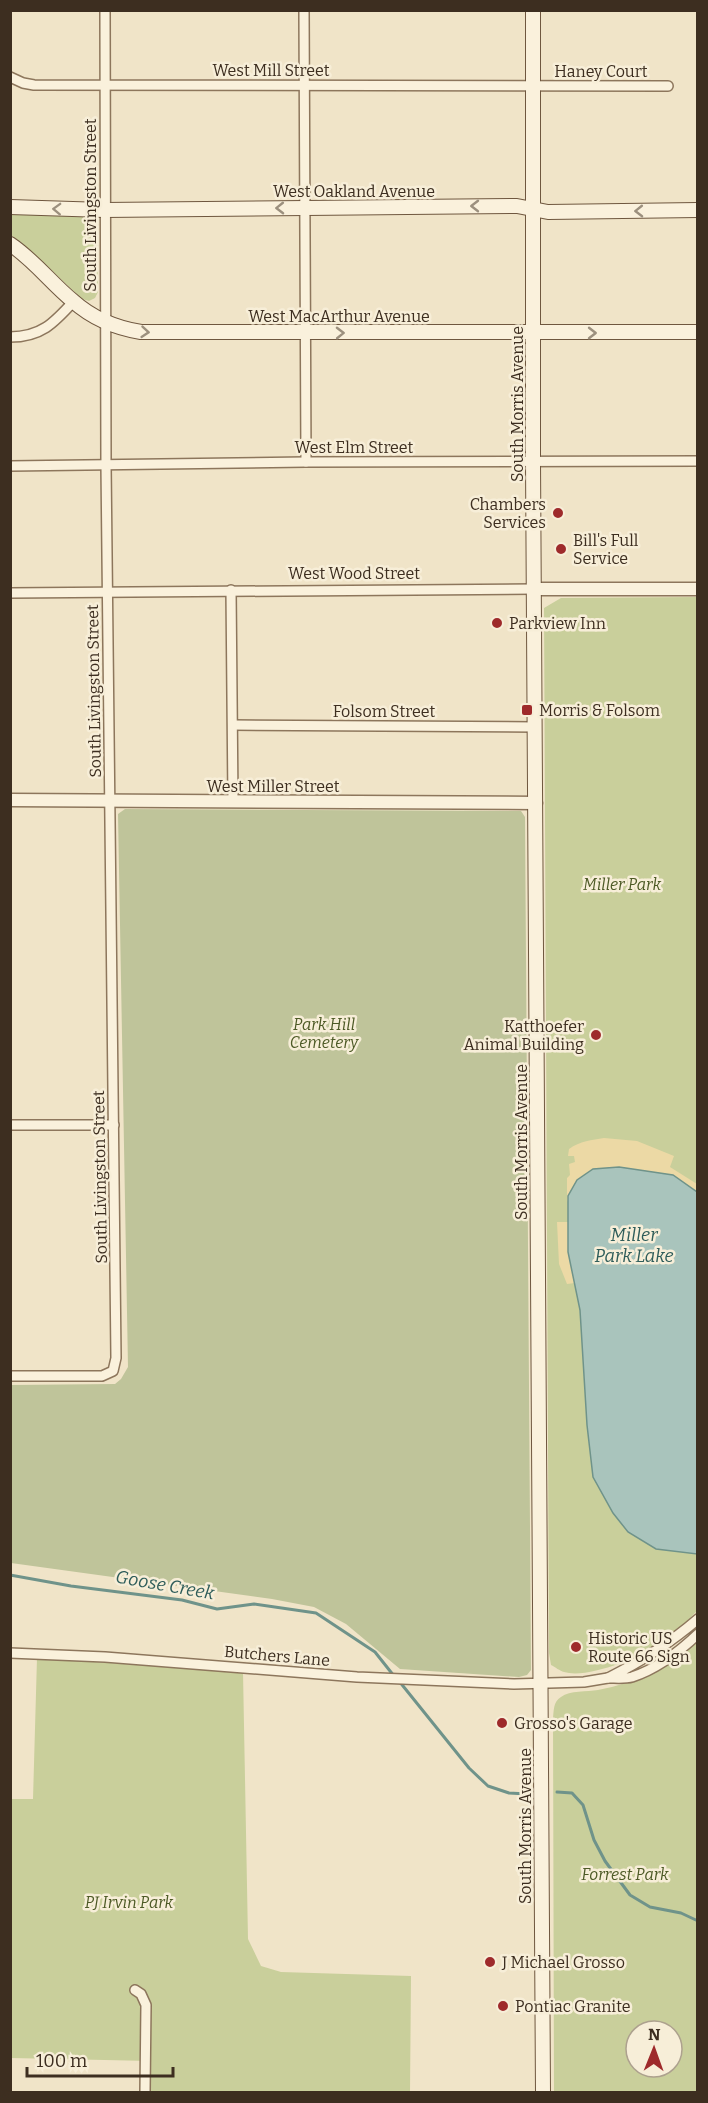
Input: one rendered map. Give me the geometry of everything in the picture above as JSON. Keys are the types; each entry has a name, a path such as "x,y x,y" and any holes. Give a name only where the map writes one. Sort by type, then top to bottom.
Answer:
{"main road":[{"name":"South Morris Avenue","path":"533,10 533,462 543,2092"},
{"name":"West Oakland Avenue","path":"10,207 104,210 518,206 570,212 698,210"},
{"name":"West MacArthur Avenue","path":"10,244 52,280 73,302 122,329 141,332 698,332"}],"street":[{"name":"South Livingston Street","path":"10,1376 102,1376 113,1371 117,1349 106,465 105,10"},
{"path":"304,10 306,462"},
{"name":"West Mill Street","path":"10,77 33,85 533,86"},
{"name":"Haney Court","path":"533,86 668,86"},
{"path":"10,337 30,335 43,330 73,302"},
{"name":"West Elm Street","path":"10,466 306,462 698,461"},
{"name":"West Wood Street","path":"10,593 698,589"},
{"path":"231,590 233,802"},
{"name":"Folsom Street","path":"233,724 535,727"},
{"name":"West Miller Street","path":"10,800 536,803"},
{"path":"10,1125 114,1125"},
{"path":"608,1678 644,1660 698,1619"},
{"name":"Butchers Lane","path":"10,1653 105,1657 312,1674 541,1684 630,1678 661,1663 698,1635"},
{"path":"135,1990 141,1994 146,2005 145,2092"}],"green space":[{"path":"10,214 89,217 95,221 97,224 98,292 95,298 89,301 82,299 11,235"},
{"name":"Miller Park","path":"697,597 697,1611 669,1638 649,1651 599,1670 574,1673 562,1671 551,1665 549,1653 544,608 561,598"},
{"name":"Park Hill Cemetery","path":"125,809 521,811 525,817 531,1670 527,1675 519,1677 400,1669 346,1624 314,1607 272,1599 11,1563 11,1385 115,1384 128,1367 118,814"},
{"name":"Forrest Park","path":"697,1640 697,2092 554,2092 554,1706 558,1699 569,1693 598,1690 626,1683 675,1658"},
{"name":"PJ Irvin Park","path":"37,1658 243,1672 248,1939 261,1966 281,1972 411,1976 410,2092 151,2092 151,2061 11,2058 11,1799 33,1799"}],"sand":[{"path":"604,1138 637,1141 674,1156 670,1167 697,1184 697,1192 673,1175 619,1167 593,1169 577,1180 567,1202 569,1164 575,1162 574,1156 568,1156 569,1149 591,1140"},
{"path":"557,1222 568,1222 568,1252 575,1283 567,1284 559,1264"}],"water":[{"name":"Miller Park Lake","path":"619,1167 673,1175 697,1192 697,1554 656,1549 628,1532 613,1513 593,1477 587,1425 580,1310 568,1252 568,1196 577,1180 593,1169"}],"waterway":[{"name":"Goose Creek","path":"10,1575 71,1586 182,1600 217,1609 254,1604 316,1613 375,1652 394,1676"},
{"name":"Goose Creek","path":"399,1681 469,1768 488,1786 509,1793 527,1794"},
{"name":"Goose Creek","path":"557,1792 572,1793 583,1805 594,1840 605,1861 630,1895 650,1907 681,1913 698,1921"}],"place":[{"name":"Chambers Services","path":"558,513"},
{"name":"Bill's Full Service","path":"561,549"},
{"name":"Parkview Inn","path":"497,623"},
{"name":"Morris & Folsom","path":"527,710"},
{"name":"Katthoefer Animal Building","path":"596,1035"},
{"name":"Historic US Route 66 Sign","path":"576,1647"},
{"name":"Grosso's Garage","path":"502,1723"},
{"name":"J Michael Grosso","path":"490,1962"},
{"name":"Pontiac Granite","path":"503,2006"}]}
